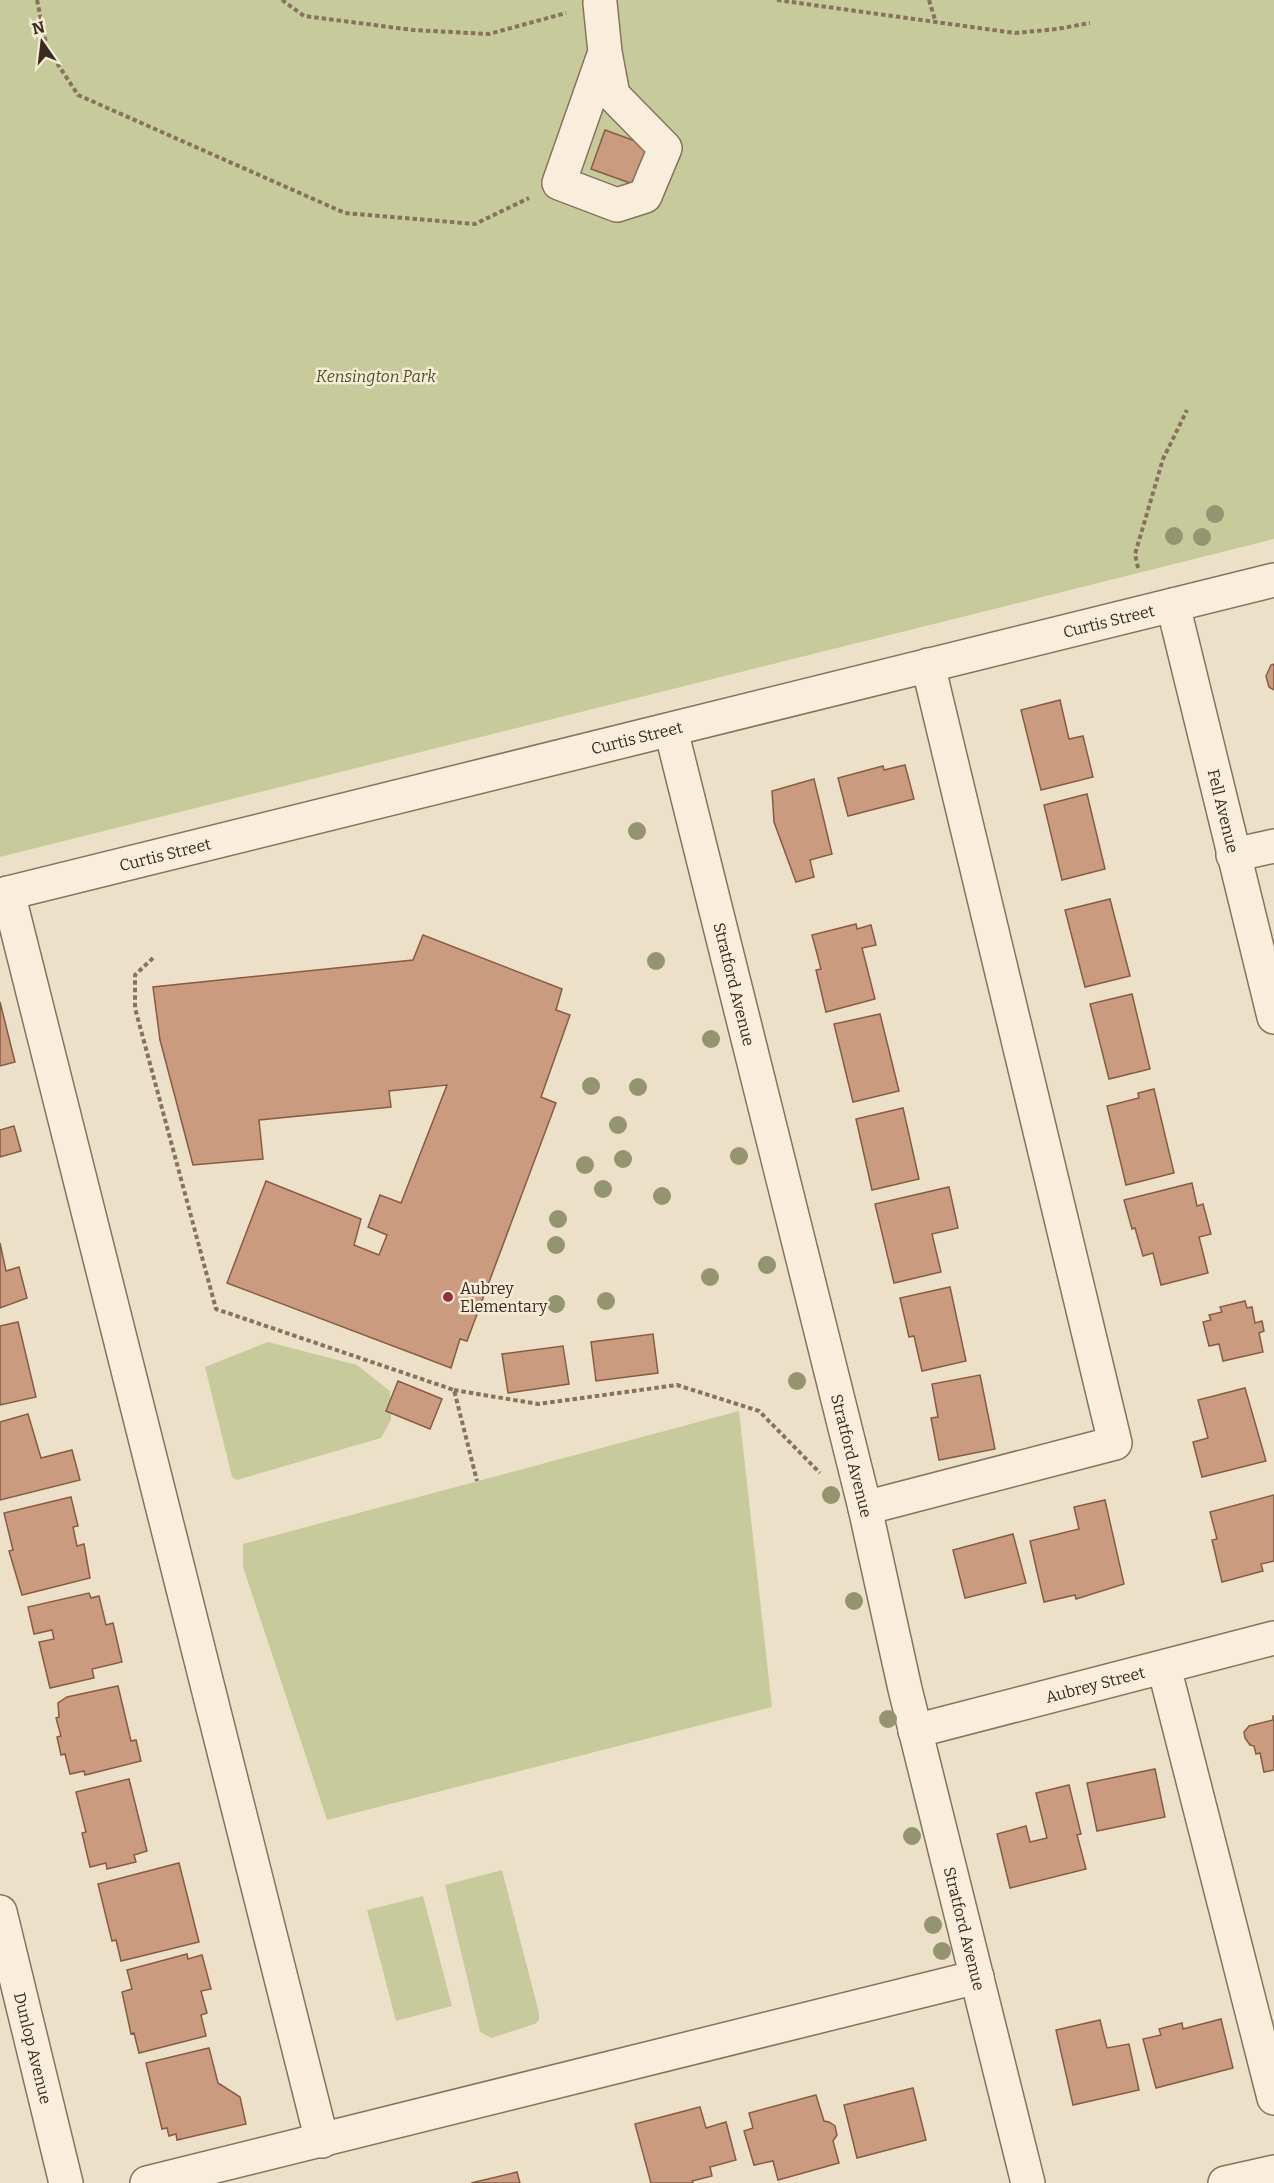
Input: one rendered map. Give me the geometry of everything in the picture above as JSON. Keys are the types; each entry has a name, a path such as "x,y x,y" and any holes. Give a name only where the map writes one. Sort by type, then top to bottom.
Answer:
{"street":[{"path":"600,3 605,52"},
{"name":"Curtis Street","path":"4,894 1274,580"},
{"name":"Fell Avenue","path":"1173,605 1274,1017"},
{"path":"865,1508 1115,1443 928,665"},
{"name":"Stratford Avenue","path":"671,730 865,1508 915,1731 1028,2183"},
{"path":"1233,855 1274,846"},
{"path":"4,894 322,2141"},
{"name":"Aubrey Street","path":"915,1731 1274,1638"},
{"path":"1164,1666 1274,2098"},
{"name":"Dunlop Avenue","path":"0,1912 66,2183"},
{"path":"147,2183 977,1977"},
{"path":"1225,2183 1274,2172"}],"path":[{"path":"37,0 47,48 78,95 345,213 475,224 522,201"},
{"path":"282,0 304,16 413,30 489,34 600,3"},
{"path":"777,0 1016,33 1057,30 1090,23"},
{"path":"929,0 936,23"},
{"path":"1138,568 1135,555 1163,459 1187,410"},
{"path":"153,958 135,975 135,1008 216,1309 454,1390 537,1404 677,1385 759,1411 821,1474"},
{"path":"454,1390 477,1481"}],"green space":[{"name":"Kensington Park","path":"0,0 1274,0 1274,539 0,857"},
{"path":"268,1342 357,1365 390,1391 391,1420 381,1438 237,1480 232,1477 205,1367"},
{"path":"739,1411 772,1707 327,1820 243,1567 243,1544"},
{"path":"502,1870 539,2020 535,2024 491,2038 480,2032 445,1885"},
{"path":"423,1896 452,2006 396,2021 367,1910"}],"building":[{"path":"605,130 657,149 644,188 591,169"},
{"path":"1274,664 1274,690 1269,687 1266,676 1271,665"},
{"path":"1060,700 1069,739 1083,736 1093,777 1041,790 1021,710"},
{"path":"905,765 914,799 848,816 838,778 883,766 884,770"},
{"path":"814,779 832,854 810,860 814,877 796,882 774,822 772,791"},
{"path":"1087,794 1105,869 1062,880 1044,805"},
{"path":"1110,899 1130,976 1085,987 1065,910"},
{"path":"856,924 857,929 871,925 876,945 862,948 875,999 826,1012 816,970 821,969 812,935"},
{"path":"423,935 562,989 556,1010 570,1015 541,1097 556,1103 467,1341 460,1339 451,1368 227,1283 266,1181 361,1219 354,1245 379,1255 387,1235 368,1227 380,1195 401,1203 447,1085 389,1091 391,1107 259,1120 263,1159 193,1165 160,1040 153,987 413,960"},
{"path":"1132,994 1150,1069 1109,1079 1090,1004"},
{"path":"0,1002 15,1062 0,1066"},
{"path":"880,1014 899,1091 853,1102 834,1024"},
{"path":"1154,1089 1174,1173 1126,1185 1107,1106 1139,1098 1138,1093"},
{"path":"903,1108 919,1179 872,1190 856,1119"},
{"path":"14,1126 21,1151 0,1157 0,1130"},
{"path":"1192,1183 1197,1206 1203,1204 1211,1234 1199,1237 1208,1273 1161,1285 1153,1253 1143,1256 1124,1200"},
{"path":"949,1187 958,1228 932,1234 941,1272 894,1283 875,1204"},
{"path":"0,1243 6,1271 19,1267 27,1298 0,1308"},
{"path":"950,1287 966,1361 922,1371 914,1336 909,1337 900,1298"},
{"path":"1245,1301 1247,1308 1252,1307 1255,1323 1262,1321 1264,1331 1259,1333 1263,1352 1223,1361 1219,1344 1209,1346 1203,1322 1211,1320 1209,1315 1222,1312 1220,1307"},
{"path":"18,1322 36,1397 0,1405 0,1326"},
{"path":"653,1334 658,1373 596,1381 591,1342"},
{"path":"563,1346 569,1384 508,1393 502,1354"},
{"path":"980,1375 995,1449 939,1460 931,1418 938,1417 932,1384"},
{"path":"398,1381 442,1399 430,1429 386,1411"},
{"path":"1245,1388 1266,1461 1202,1477 1193,1442 1208,1438 1198,1400"},
{"path":"28,1414 41,1458 72,1450 80,1480 0,1500 0,1422"},
{"path":"1274,1495 1274,1561 1261,1564 1263,1571 1222,1582 1212,1540 1217,1539 1210,1512"},
{"path":"71,1497 78,1526 73,1527 77,1546 84,1544 90,1578 22,1595 9,1551 13,1550 4,1513"},
{"path":"1105,1500 1124,1584 1076,1599 1075,1595 1044,1602 1030,1541 1079,1529 1074,1507"},
{"path":"1013,1534 1026,1583 965,1598 953,1550"},
{"path":"89,1593 91,1598 99,1596 106,1625 113,1623 122,1662 92,1669 94,1678 50,1688 39,1642 54,1639 52,1630 34,1634 28,1607"},
{"path":"118,1686 131,1741 136,1740 141,1761 85,1775 84,1771 70,1774 65,1754 61,1755 57,1737 61,1736 56,1718 59,1717 58,1703 67,1697"},
{"path":"1273,1716 1274,1770 1264,1772 1260,1753 1256,1754 1254,1746 1250,1745 1245,1738 1244,1732 1249,1726 1273,1720"},
{"path":"1155,1769 1165,1817 1097,1831 1087,1783"},
{"path":"129,1779 147,1851 134,1855 136,1862 107,1869 106,1863 90,1867 82,1833 86,1832 76,1792"},
{"path":"1069,1785 1081,1834 1077,1835 1086,1869 1010,1888 997,1834 1026,1826 1030,1842 1047,1838 1036,1793"},
{"path":"179,1863 199,1942 121,1961 116,1940 112,1941 98,1884"},
{"path":"187,1954 188,1959 202,1955 211,1989 201,1991 207,2013 201,2015 206,2036 139,2053 134,2033 131,2034 122,1992 132,1989 127,1970"},
{"path":"1221,2019 1233,2068 1156,2088 1143,2039 1161,2035 1159,2029 1182,2023 1183,2029"},
{"path":"1100,2020 1107,2048 1129,2044 1139,2090 1073,2105 1056,2030"},
{"path":"209,2048 218,2083 240,2097 246,2124 177,2140 176,2134 169,2136 167,2128 162,2129 146,2063"},
{"path":"913,2088 926,2140 857,2158 844,2105"},
{"path":"816,2095 824,2121 835,2126 837,2135 833,2141 839,2163 778,2180 773,2161 754,2165 744,2131 753,2128 749,2113"},
{"path":"700,2107 706,2128 726,2122 736,2160 710,2167 712,2176 692,2181 693,2183 651,2183 635,2124"},
{"path":"517,2172 520,2183 471,2183"}],"place":[{"name":"Aubrey Elementary","path":"448,1297"}]}
